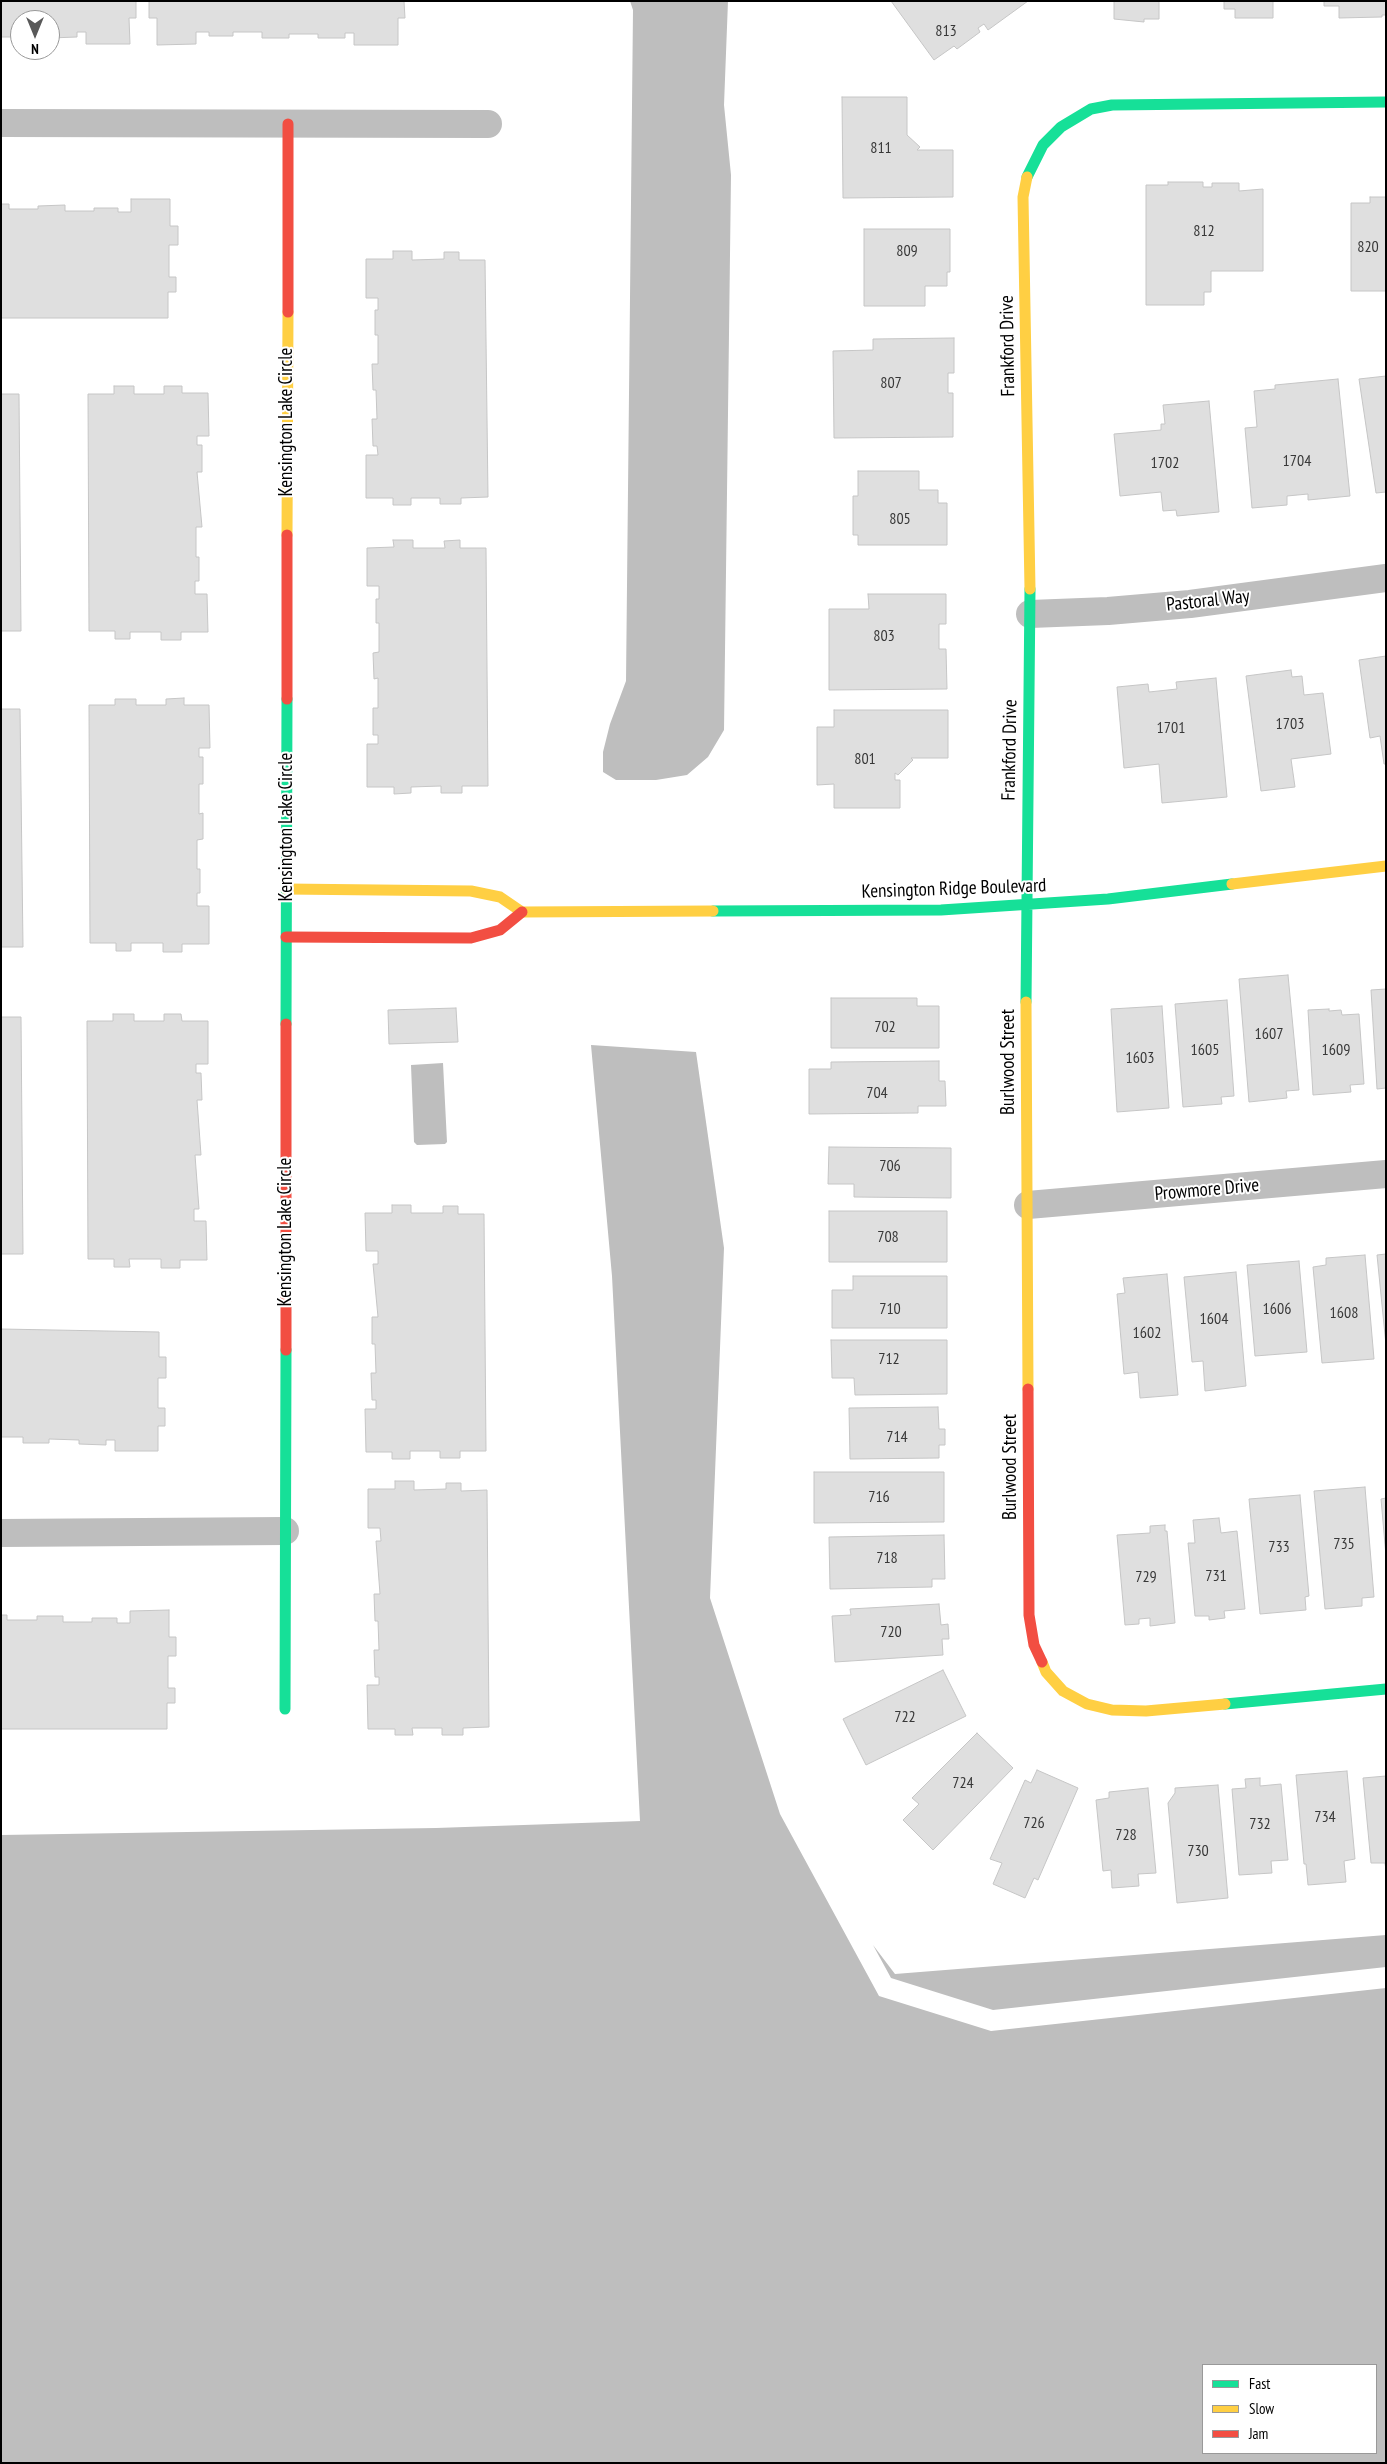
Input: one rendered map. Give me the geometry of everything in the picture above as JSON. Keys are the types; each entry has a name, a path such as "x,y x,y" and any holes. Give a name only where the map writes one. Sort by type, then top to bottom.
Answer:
{"street":[{"name":"Frankford Drive","path":"1025,906 1030,614 1024,197 1026,176 1032,161 1043,145 1074,118 1091,110 1112,105 1386,102"},
{"path":"1,123 488,124"},
{"name":"Kensington Lake Circle","path":"285,1709 288,124"},
{"name":"Pastoral Way","path":"1030,614 1108,611 1190,604 1386,578"},
{"name":"Kensington Ridge Boulevard","path":"522,912 941,910 1025,906 1162,893 1386,866"},
{"path":"286,889 471,891 500,898 522,912 500,930 471,938 286,937"},
{"name":"Burlwood Street","path":"1025,906 1029,1615 1034,1645 1046,1672 1063,1691 1087,1704 1112,1710 1146,1711 1386,1689"},
{"name":"Prowmore Drive","path":"1028,1205 1386,1174"},
{"path":"1,1533 285,1531"}],"shaded area":[{"path":"630,1 728,1 724,105 731,175 724,730 708,757 687,775 656,780 616,780 603,772 603,752 610,724 626,681 633,10"},
{"path":"591,1045 696,1052 724,1248 710,1598 780,1814 879,1996 991,2031 1386,1988 1386,2463 1,2463 1,1835 436,1828 640,1821 612,1276"},
{"path":"443,1063 447,1142 445,1144 417,1145 414,1142 411,1065"},
{"path":"1386,1935 1386,1967 993,2010 891,1978 873,1945 895,1974"}],"building":[{"path":"1,1 136,1 136,18 129,18 130,44 86,44 86,32 77,32 77,37 60,38 60,10 10,10 10,37 1,37"},
{"path":"149,1 404,1 405,18 398,18 398,45 354,45 354,33 345,33 345,38 318,38 318,34 289,34 289,38 262,38 262,32 233,32 233,36 209,36 209,32 196,32 196,44 157,45 157,18 149,18"},
{"path":"891,1 1028,1 988,30 984,24 978,28 980,32 957,49 954,46 934,60"},
{"path":"1114,1 1159,1 1159,19 1144,19 1144,22 1114,19"},
{"path":"1224,1 1273,1 1273,18 1235,18 1235,9 1224,9"},
{"path":"1324,1 1386,1 1386,15 1382,15 1382,17 1339,18 1339,6 1324,6"},
{"path":"842,97 907,97 907,135 920,147 917,150 953,150 953,197 843,198"},
{"path":"1168,182 1203,182 1203,187 1212,187 1212,183 1239,183 1239,191 1263,189 1263,271 1211,271 1211,292 1204,292 1204,305 1146,305 1146,185 1168,185"},
{"path":"1370,197 1386,197 1386,291 1351,291 1351,203 1370,203"},
{"path":"131,199 170,199 170,226 178,226 178,245 169,245 169,277 176,277 176,292 168,292 168,318 1,318 1,204 9,204 9,209 38,209 38,206 65,205 65,211 94,211 94,208 118,208 118,212 131,212"},
{"path":"864,229 950,229 950,272 947,272 947,286 925,286 925,306 864,306"},
{"path":"393,251 412,251 412,260 444,259 444,252 459,252 459,260 485,260 488,497 461,498 461,504 440,504 440,498 411,498 411,505 393,505 393,498 366,498 366,455 378,455 377,446 373,446 372,419 377,419 376,390 373,390 372,364 378,364 378,335 375,335 375,310 378,310 378,298 366,298 366,259 393,259"},
{"path":"954,338 954,373 948,373 948,393 953,393 953,437 834,438 833,351 873,350 873,339"},
{"path":"1386,376 1386,492 1376,493 1359,379"},
{"path":"1338,379 1350,496 1308,500 1308,494 1287,496 1287,505 1252,508 1245,428 1257,427 1254,391 1275,389 1275,385"},
{"path":"114,386 134,386 134,394 164,394 164,386 182,386 182,393 208,393 209,436 197,436 197,445 202,445 202,472 197,472 202,527 196,527 196,557 199,557 199,581 195,581 195,594 207,594 208,632 181,632 181,640 161,640 161,632 130,632 130,639 115,639 115,631 89,631 88,394 114,394"},
{"path":"1,394 19,394 21,631 1,631"},
{"path":"1209,401 1219,512 1177,516 1176,510 1163,511 1161,492 1120,496 1114,434 1161,430 1161,424 1165,424 1163,405"},
{"path":"858,471 919,471 919,490 938,490 938,503 947,503 947,545 858,545 858,535 853,535 853,496 858,496"},
{"path":"393,540 413,540 413,548 445,548 444,541 460,540 460,548 486,548 488,786 462,786 462,793 441,793 441,786 411,787 411,793 394,794 394,787 367,787 367,744 378,744 378,735 373,735 373,708 378,708 378,678 374,679 373,653 379,652 379,623 376,623 376,599 379,599 379,586 367,586 367,548 394,547"},
{"path":"868,594 946,594 946,624 939,624 939,649 946,649 947,689 829,690 829,609 869,609"},
{"path":"1386,656 1386,764 1384,764 1380,736 1370,738 1359,660"},
{"path":"1291,670 1292,677 1302,676 1304,695 1323,693 1331,754 1291,759 1295,787 1261,791 1246,676"},
{"path":"1216,678 1227,797 1162,803 1159,764 1124,768 1117,687 1148,684 1149,692 1177,689 1176,682"},
{"path":"184,698 184,705 209,705 210,748 199,748 199,757 203,757 203,784 199,784 199,814 203,813 203,839 197,840 197,869 200,869 200,893 197,893 197,906 209,906 209,944 182,944 182,952 163,952 163,943 131,943 131,951 116,951 116,943 90,943 89,705 115,705 115,699 136,699 136,705 166,705 166,699"},
{"path":"1,709 20,709 23,947 1,947"},
{"path":"834,710 948,710 948,758 911,758 913,760 898,775 895,773 895,780 900,780 900,808 834,808 834,784 817,785 817,727 834,727"},
{"path":"1288,975 1299,1090 1286,1091 1287,1098 1249,1102 1239,979"},
{"path":"1386,989 1386,1088 1377,1089 1371,990"},
{"path":"831,998 917,998 917,1006 939,1006 939,1048 831,1048"},
{"path":"1227,1000 1234,1096 1221,1097 1222,1104 1183,1107 1175,1004"},
{"path":"1162,1006 1169,1108 1117,1112 1111,1009"},
{"path":"456,1008 458,1042 389,1044 388,1010"},
{"path":"1329,1009 1329,1011 1341,1010 1342,1015 1359,1014 1364,1084 1350,1085 1351,1092 1313,1095 1308,1010"},
{"path":"113,1014 134,1014 134,1021 164,1021 164,1014 181,1014 182,1021 208,1021 208,1064 196,1064 196,1073 201,1073 202,1100 197,1100 201,1155 195,1155 199,1209 194,1209 194,1221 206,1221 207,1260 180,1260 180,1268 161,1268 161,1259 129,1259 130,1267 114,1267 114,1259 88,1259 87,1021 113,1021"},
{"path":"1,1017 21,1017 23,1254 1,1254"},
{"path":"939,1061 939,1081 945,1081 946,1106 918,1106 918,1113 809,1114 809,1069 831,1069 831,1062"},
{"path":"829,1147 951,1148 951,1198 854,1197 854,1184 828,1184"},
{"path":"392,1205 411,1205 411,1213 443,1213 443,1206 458,1206 458,1214 484,1214 486,1451 460,1451 460,1458 440,1458 440,1451 410,1451 410,1459 392,1459 392,1452 366,1452 365,1409 376,1409 376,1400 372,1400 371,1373 376,1373 375,1344 372,1344 372,1317 378,1317 373,1264 378,1264 378,1251 366,1251 365,1213 392,1213"},
{"path":"829,1211 947,1211 947,1262 829,1262"},
{"path":"1386,1254 1386,1345 1377,1255"},
{"path":"1365,1255 1374,1359 1322,1363 1313,1267 1326,1265 1326,1258"},
{"path":"1299,1261 1307,1352 1255,1356 1247,1265"},
{"path":"1236,1272 1246,1386 1205,1391 1203,1361 1192,1362 1184,1277"},
{"path":"1167,1274 1178,1395 1140,1398 1138,1372 1124,1374 1117,1294 1125,1293 1123,1278"},
{"path":"853,1276 947,1276 947,1328 832,1328 832,1290 853,1290"},
{"path":"1,1329 159,1332 159,1357 166,1357 166,1378 158,1378 158,1408 165,1408 165,1426 158,1426 158,1451 115,1451 115,1440 106,1440 106,1445 79,1444 79,1440 49,1439 49,1443 23,1443 23,1437 1,1437"},
{"path":"831,1340 947,1340 947,1394 855,1395 854,1378 832,1378"},
{"path":"938,1407 939,1429 945,1429 945,1445 939,1445 939,1458 850,1459 849,1408"},
{"path":"814,1472 944,1472 944,1522 814,1523"},
{"path":"395,1481 414,1481 414,1490 446,1489 446,1483 461,1483 461,1491 487,1490 489,1727 463,1728 463,1735 442,1735 442,1728 412,1728 413,1735 395,1735 395,1729 368,1729 367,1685 379,1685 379,1677 375,1677 374,1650 379,1650 378,1621 375,1621 374,1594 380,1594 376,1541 381,1541 380,1528 368,1528 368,1489 395,1489"},
{"path":"1365,1487 1374,1597 1362,1598 1362,1606 1325,1609 1314,1491"},
{"path":"1300,1495 1309,1596 1305,1597 1306,1610 1260,1614 1249,1499"},
{"path":"1386,1498 1386,1556 1381,1499"},
{"path":"1219,1518 1221,1533 1237,1531 1245,1609 1224,1611 1225,1618 1209,1620 1209,1616 1195,1616 1188,1543 1195,1543 1193,1520"},
{"path":"1165,1525 1175,1623 1150,1626 1150,1618 1139,1619 1139,1624 1125,1625 1117,1535 1150,1533 1150,1526"},
{"path":"944,1535 945,1579 932,1579 932,1587 830,1589 829,1537"},
{"path":"939,1604 941,1625 948,1624 949,1639 942,1639 943,1655 835,1662 832,1616 851,1615 850,1609"},
{"path":"169,1610 169,1637 176,1637 176,1656 168,1656 168,1688 175,1688 175,1703 167,1703 167,1729 1,1729 1,1615 7,1615 7,1620 37,1620 37,1616 63,1616 63,1622 92,1622 92,1618 117,1618 117,1623 130,1623 130,1611"},
{"path":"943,1670 966,1716 866,1765 843,1719"},
{"path":"977,1733 1013,1768 933,1850 903,1820 919,1804 912,1798"},
{"path":"1037,1770 1078,1788 1038,1880 1034,1878 1025,1898 993,1884 1002,1863 990,1859 1025,1780 1031,1783"},
{"path":"1347,1771 1355,1859 1344,1861 1346,1882 1308,1885 1306,1864 1304,1864 1296,1775"},
{"path":"1386,1776 1386,1870 1385,1863 1371,1863 1363,1778"},
{"path":"1260,1778 1260,1786 1281,1784 1288,1860 1271,1861 1272,1873 1239,1875 1232,1789 1246,1788 1245,1779"},
{"path":"1218,1785 1228,1898 1177,1903 1168,1803 1175,1793 1175,1788"},
{"path":"1148,1788 1156,1873 1138,1874 1139,1886 1112,1888 1111,1870 1103,1871 1096,1800 1109,1798 1109,1792"}],"traffic: fast":[{"path":"1027,177 1043,145 1061,127 1091,109 1112,105 1386,102"},
{"path":"1026,1002 1030,589"},
{"path":"286,1024 287,699"},
{"path":"713,911 941,910 1108,899 1232,884"},
{"path":"285,1709 286,1350"},
{"path":"1225,1704 1386,1689"}],"traffic: slow":[{"path":"1027,177 1023,197 1030,589"},
{"path":"287,535 288,312"},
{"path":"1232,884 1386,866"},
{"path":"286,889 471,891 500,897 522,912 713,911"},
{"path":"1026,1002 1028,1389"},
{"path":"1042,1662 1046,1672 1063,1691 1087,1704 1112,1710 1146,1711 1225,1704"}],"traffic: jam":[{"path":"288,124 288,312"},
{"path":"287,535 287,699"},
{"path":"286,937 471,938 500,930 522,912"},
{"path":"286,1024 286,1350"},
{"path":"1028,1389 1029,1615 1034,1645 1042,1662"}]}
